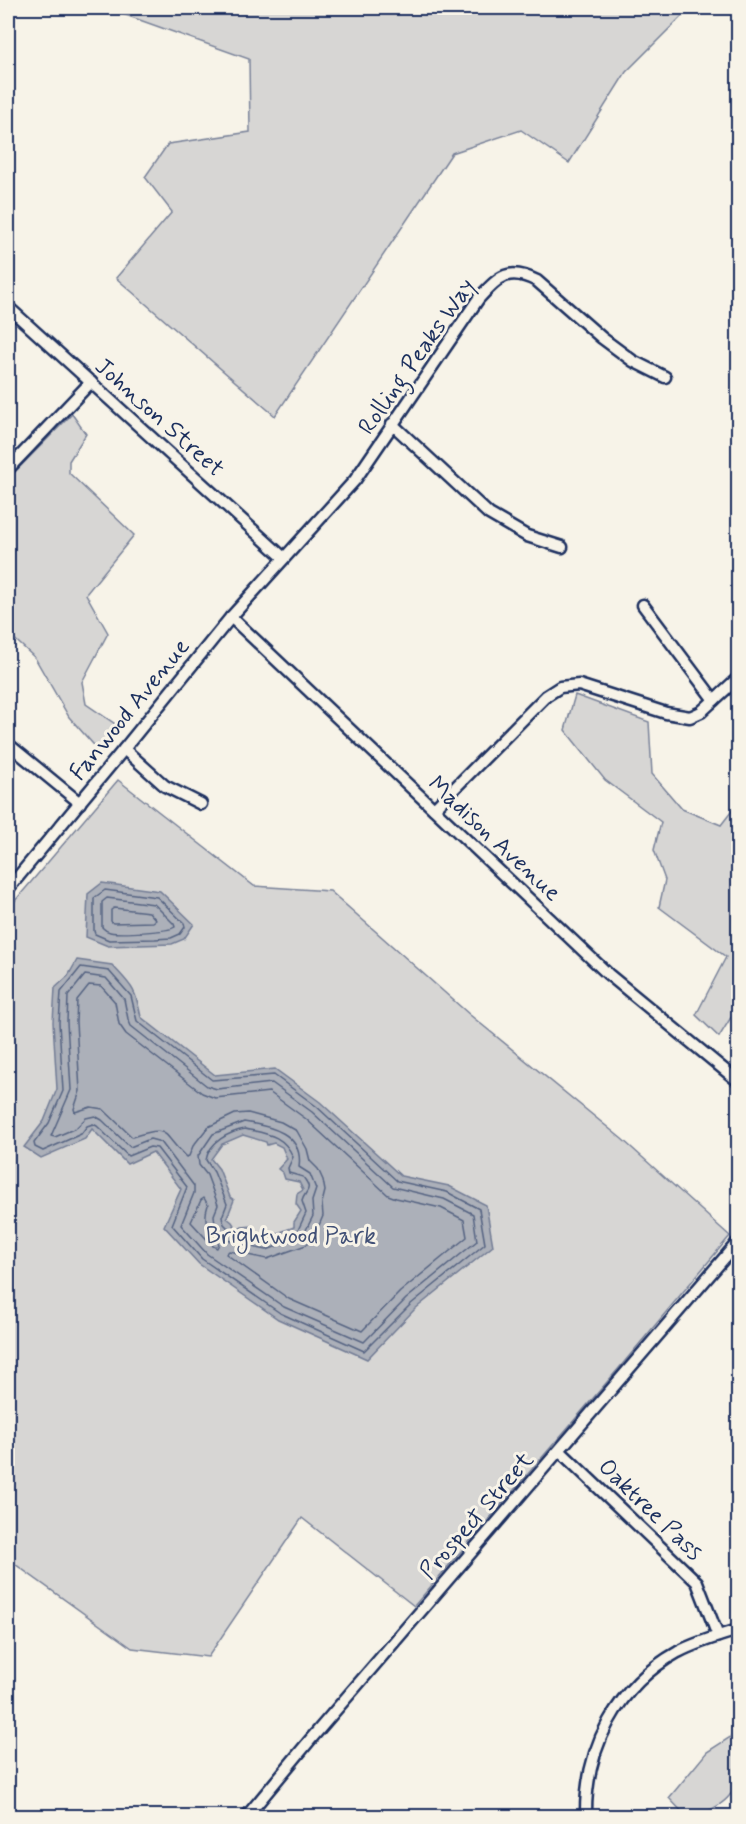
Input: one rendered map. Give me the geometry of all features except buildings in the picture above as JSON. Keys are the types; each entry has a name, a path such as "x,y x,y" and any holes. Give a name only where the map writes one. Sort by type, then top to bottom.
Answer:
{"street":[{"name":"Rolling Peaks Way","path":"284,558 356,480 478,298 501,276 515,273 537,281 633,362 665,377"},
{"name":"Johnson Street","path":"8,307 284,558"},
{"path":"8,469 91,382"},
{"path":"392,424 489,514 527,536 562,547"},
{"name":"Fanwood Avenue","path":"8,889 231,617 284,558"},
{"path":"643,605 714,700"},
{"name":"Madison Avenue","path":"231,617 608,974 738,1081"},
{"path":"434,809 546,696 560,687 579,685 666,713 690,717 701,712 738,678"},
{"path":"8,744 80,802"},
{"path":"124,749 165,786 201,804"},
{"name":"Prospect Street","path":"247,1816 738,1242"},
{"name":"Oaktree Pass","path":"560,1451 697,1582 718,1636"},
{"path":"586,1816 591,1764 604,1730 623,1698 663,1661 696,1644 738,1630"}],"green space":[{"path":"106,8 690,8 626,72 569,163 521,130 452,153 275,416 116,278 172,212 145,177 168,144 250,132 249,59"},
{"path":"72,414 86,434 69,461 69,473 134,535 86,594 108,633 82,682 86,704 121,728 101,753 69,717 35,658 8,633 8,479"},
{"path":"575,695 649,722 652,774 682,809 721,825 735,807 736,775 738,773 738,1006 719,1037 696,1015 726,957 659,907 665,880 654,850 661,822 605,780 565,730"},
{"name":"Brightwood Park","path":"118,780 254,886 330,891 470,1015 622,1139 730,1236 414,1606 302,1518 208,1657 132,1648 8,1559 8,909"},
{"path":"738,1732 738,1777 731,1795 712,1809 686,1816 669,1798 707,1752"}],"water":[{"path":"102,883 160,891 194,924 184,939 172,944 108,946 86,937 88,894"},
{"path":"77,960 112,965 132,988 141,1017 215,1075 275,1069 320,1102 401,1176 449,1186 486,1205 493,1246 415,1309 367,1359 278,1319 199,1264 164,1226 181,1189 153,1152 127,1164 92,1129 85,1139 41,1158 24,1147 44,1121 57,1089 53,1022 55,988 68,976","holes":["243,1135 266,1142 267,1145 274,1143 282,1147 287,1159 278,1169 283,1173 285,1179 299,1182 303,1190 297,1194 296,1204 301,1211 294,1222 294,1227 267,1237 249,1233 252,1226 237,1230 227,1218 234,1200 230,1197 219,1169 211,1159 222,1144"]}]}
